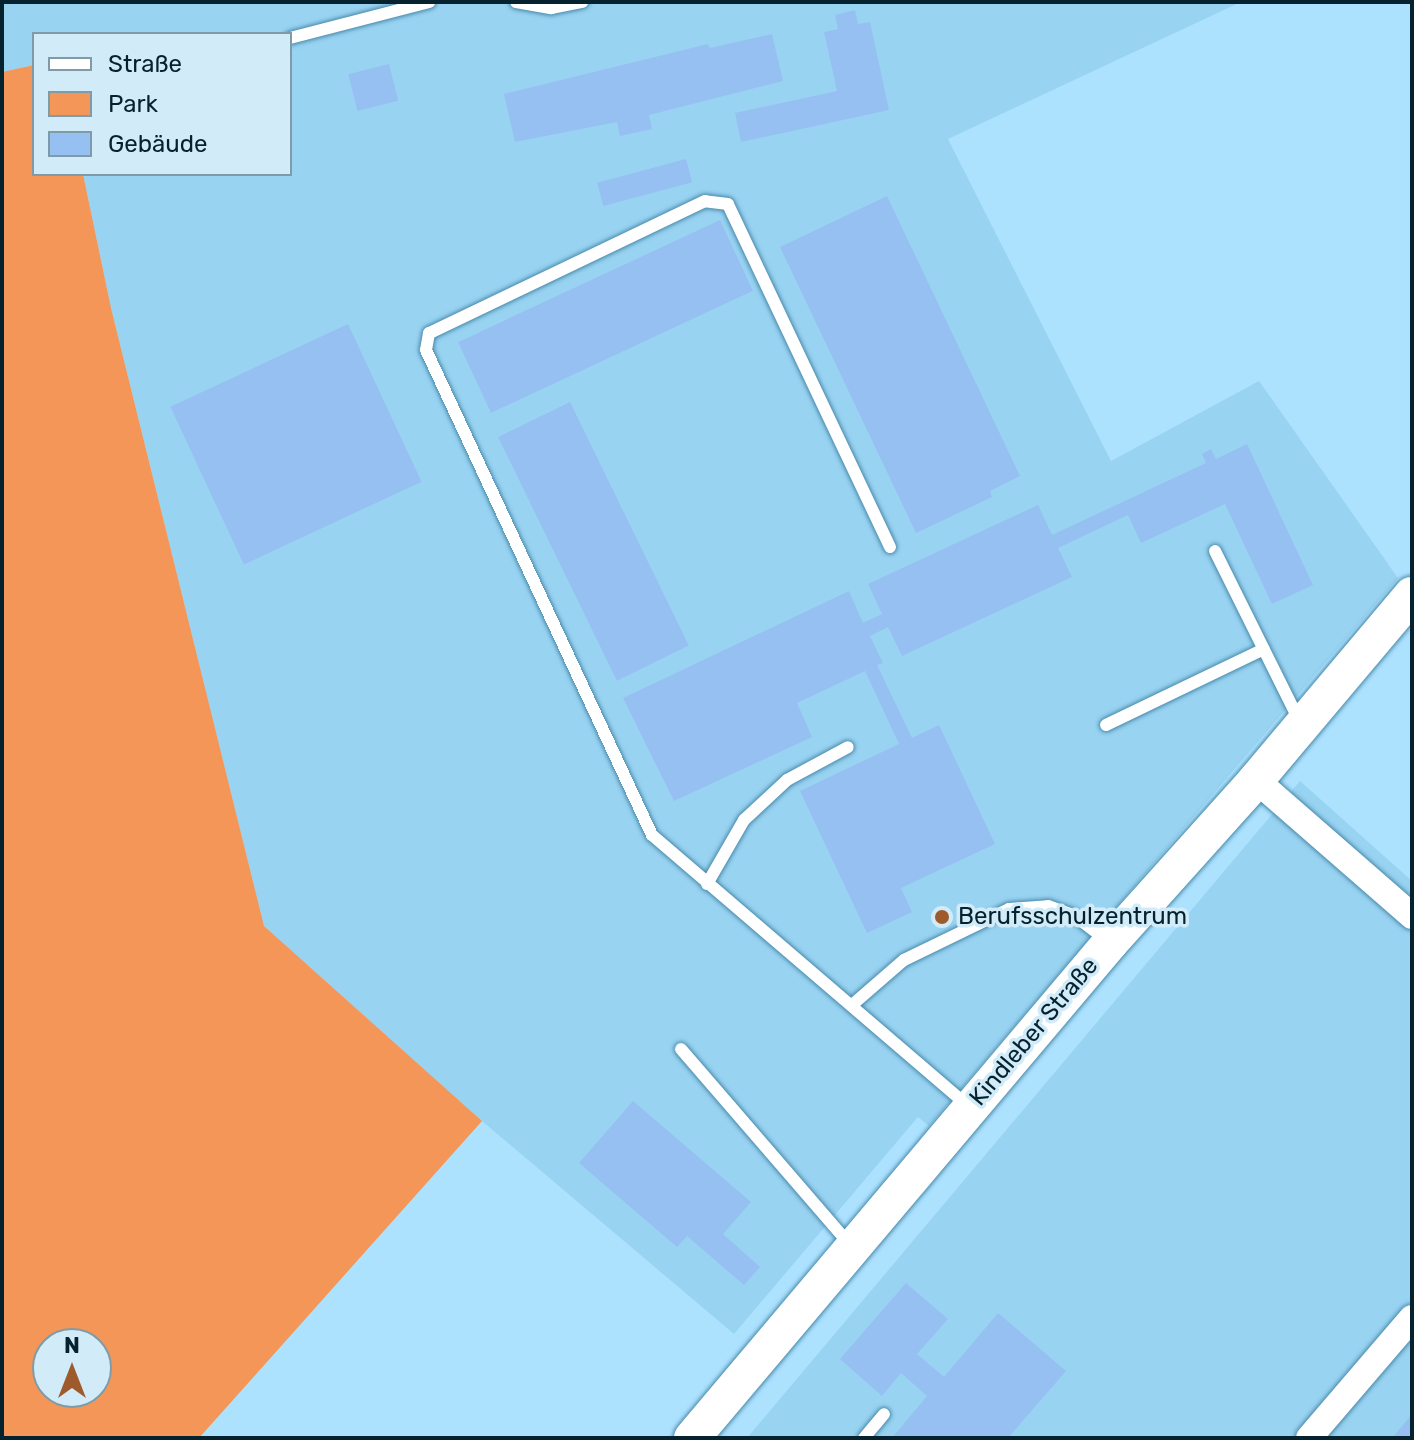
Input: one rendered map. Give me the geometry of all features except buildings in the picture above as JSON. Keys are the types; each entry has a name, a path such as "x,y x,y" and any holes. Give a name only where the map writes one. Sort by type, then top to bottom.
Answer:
{"main road":[{"name":"Kindleber Straße","path":"692,1438 1110,943 1256,780 1412,595"}],"street":[{"path":"1256,780 1412,916"},
{"path":"1309,1438 1412,1318"}],"lane":[{"path":"292,37 429,2"},
{"path":"516,2 551,8 582,2"},
{"path":"890,547 728,204 705,201 429,333 426,350 652,835 970,1108"},
{"path":"1215,551 1302,726"},
{"path":"1106,725 1264,649"},
{"path":"707,884 744,820 787,780 848,747"},
{"path":"852,1005 904,960 1009,909 1048,906 1075,916 1110,943"},
{"path":"681,1049 852,1247"},
{"path":"864,1438 884,1414"}],"shaded area":[{"path":"2,2 1241,2 948,139 1111,461 1259,381 1398,578 929,1126 918,1117 734,1334 482,1121 264,926 111,308 83,176 292,176 292,32 32,32 32,65 2,72"},
{"path":"1300,781 1412,881 1412,1438 747,1438"}],"green space":[{"path":"32,65 32,176 83,176 111,308 264,926 482,1121 199,1438 2,1438 2,72"}],"place":[{"name":"Berufsschulzentrum","path":"942,917"}]}
